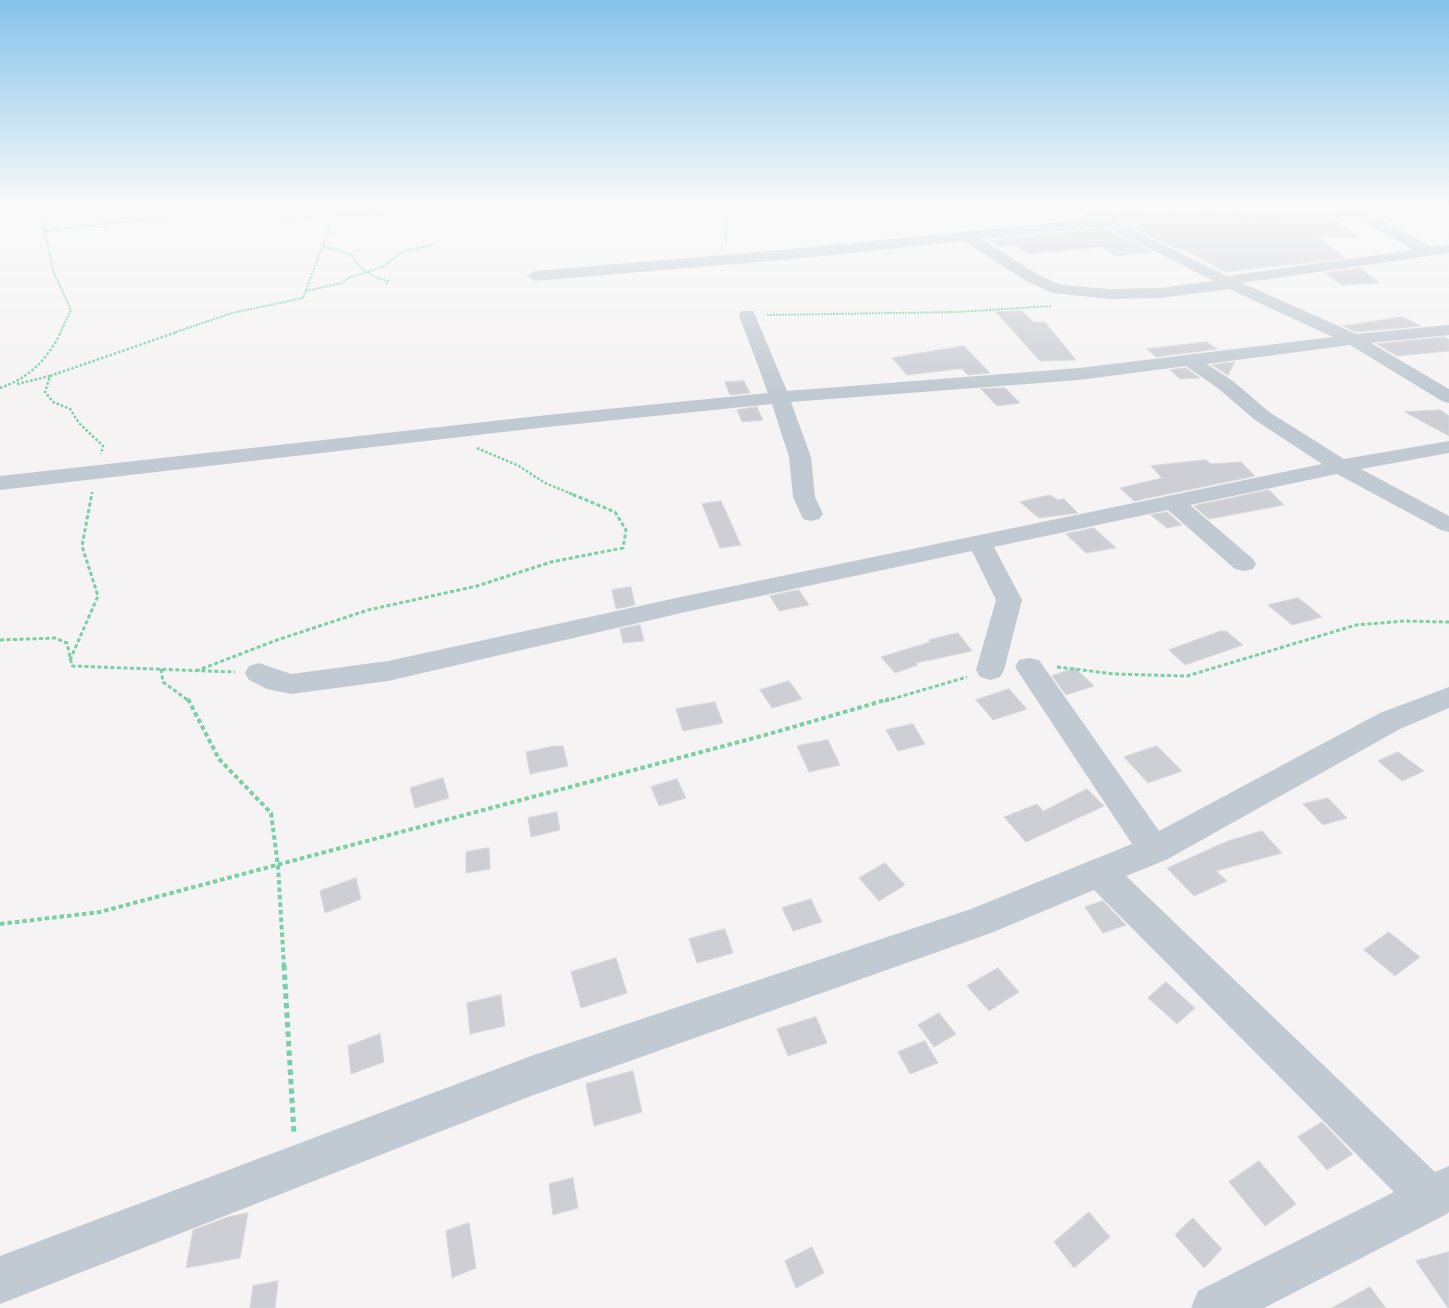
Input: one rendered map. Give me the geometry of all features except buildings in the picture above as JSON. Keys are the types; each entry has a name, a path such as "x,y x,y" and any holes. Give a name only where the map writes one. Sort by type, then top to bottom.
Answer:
{"street":[{"path":"536,276 619,269"},
{"path":"1018,269 1058,290 1109,294 1160,293 1323,269"},
{"path":"1201,269 1352,339 1449,397"},
{"path":"746,315 780,398 800,457 804,496 811,514"},
{"path":"0,483 432,434 780,398 1079,374 1352,339 1449,330"},
{"path":"1189,360 1226,386 1262,416 1341,467 1449,525"},
{"path":"259,673 277,682 291,684 388,671 690,603 1341,467 1449,447"},
{"path":"1174,503 1244,564"},
{"path":"980,543 1009,600 990,670"},
{"path":"1029,666 1154,850"},
{"path":"0,1280 531,1076 978,922 1154,850 1390,721 1449,697"},
{"path":"1100,872 1440,1193 1215,1308"}],"path":[{"path":"17,384 28,377 56,342 71,310 53,269"},
{"path":"0,388 50,376 232,313 303,298 314,269"},
{"path":"364,269 379,279 388,281 386,286"},
{"path":"306,292 327,284 342,283 348,278 376,269"},
{"path":"746,315 957,312 1058,306"},
{"path":"50,376 45,392 53,402 70,409 79,423 103,446 95,472 82,546 98,596 70,660"},
{"path":"196,671 277,640 368,610 477,586 551,562 623,548 626,530 615,512 545,483 519,466 490,452 432,434"},
{"path":"1029,666 1064,667 1115,674 1187,676 1356,625 1449,622"},
{"path":"0,640 55,638 67,643 72,666 259,673"},
{"path":"161,669 163,682 188,699 219,759 271,812 278,866 296,1167"},
{"path":"0,924 100,912 769,734 990,670"}]}
